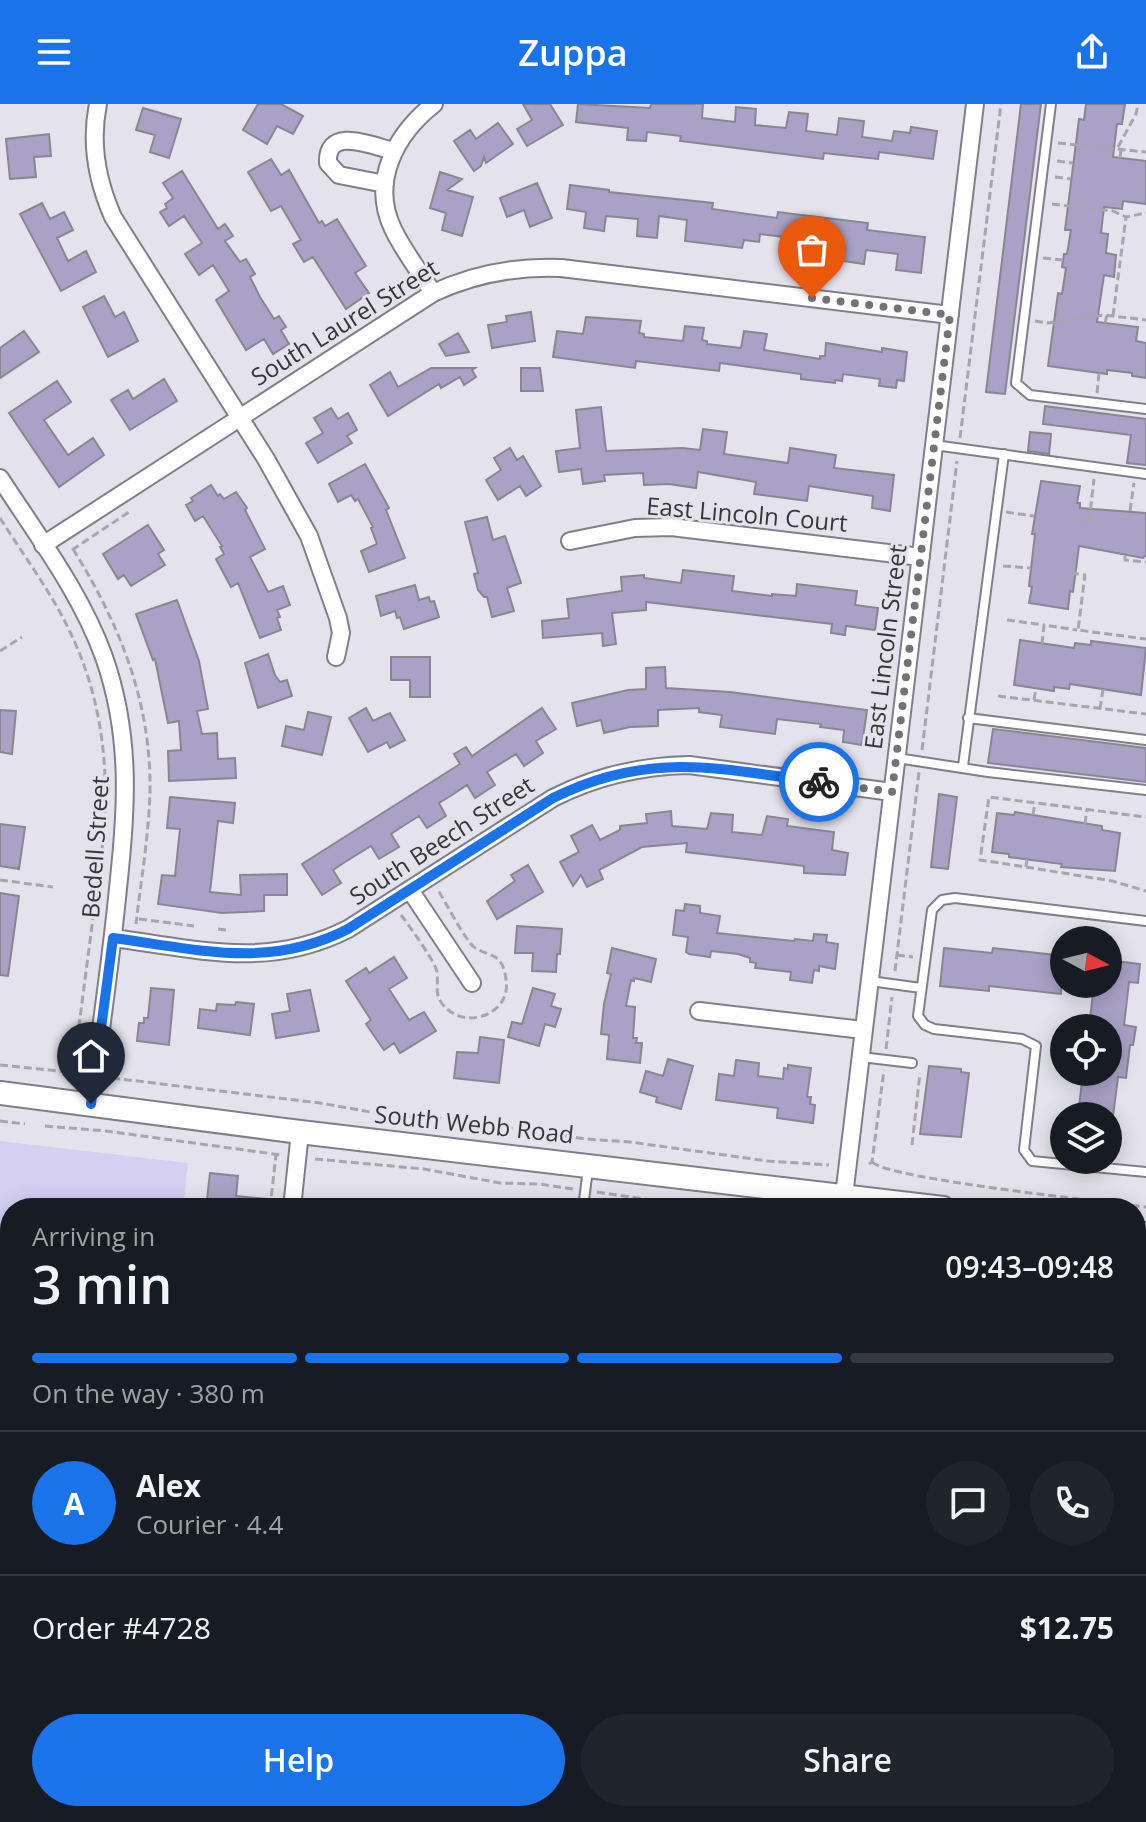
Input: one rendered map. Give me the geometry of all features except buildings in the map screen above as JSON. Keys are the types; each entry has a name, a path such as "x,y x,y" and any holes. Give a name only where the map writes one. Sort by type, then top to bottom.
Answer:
{"main road":[{"name":"South Webb Road","path":"0,1093 300,1132 589,1164 833,1198"}],"street":[{"path":"98,104 94,130 96,166 113,217 266,459 309,536 338,618 341,633 336,657"},
{"path":"433,293 392,228 385,201 385,184 393,151 408,127 434,104"},
{"name":"East Lincoln Street","path":"847,1198 863,1030 975,104"},
{"path":"385,184 339,175 328,163 328,151 335,143 345,139 393,151"},
{"name":"South Laurel Street","path":"43,545 433,293 496,272 561,268 950,315"},
{"name":"Bedell Street","path":"0,478 92,629 108,670 119,711 125,752 127,792 113,938 91,1104"},
{"name":"East Lincoln Court","path":"570,541 635,528 671,527 921,557"},
{"name":"South Beech Street","path":"113,938 238,955 275,953 331,938 553,798 620,772 689,765 892,792"},
{"path":"410,890 472,983"},
{"path":"699,1011 863,1030"},
{"path":"293,1198 300,1132"}],"lane":[{"path":"1051,104 1016,383 1030,395 1146,409"},
{"path":"934,445 1146,474"},
{"path":"963,766 1004,454"},
{"path":"968,718 1146,740"},
{"path":"896,758 1146,790"},
{"path":"1146,921 948,898 932,910 918,1016 925,1025 934,1029 1022,1039 1036,1046 1024,1150 1032,1161 1146,1172"},
{"path":"869,981 921,988"},
{"path":"860,1057 912,1063"},
{"path":"584,1198 589,1164"}],"path":[{"path":"960,438 1001,104"},
{"path":"1120,158 1119,149 1138,104"},
{"path":"1046,142 1088,143 1146,152"},
{"path":"1044,159 1073,163"},
{"path":"1042,176 1071,179"},
{"path":"1039,202 1114,209 1126,217 1146,213"},
{"path":"1113,316 1126,217"},
{"path":"1032,257 1063,260"},
{"path":"1120,263 1126,264"},
{"path":"1105,323 1107,315"},
{"path":"1024,319 1048,323 1107,315 1146,320"},
{"path":"1096,403 1099,373"},
{"path":"922,750 958,458"},
{"path":"1078,520 1089,522 1096,468"},
{"path":"1130,511 1135,472"},
{"path":"997,510 1034,516"},
{"path":"65,554 129,512"},
{"path":"0,518 71,634 91,685 104,738 106,804 76,1073 0,1065"},
{"path":"1125,556 1125,560 1146,562"},
{"path":"989,564 1031,568"},
{"path":"35,572 43,567"},
{"path":"1071,573 1085,575 1078,630"},
{"path":"1007,620 1146,639"},
{"path":"1042,644 1044,625"},
{"path":"1109,644 1110,634"},
{"path":"0,651 22,637"},
{"path":"1034,700 1036,688"},
{"path":"1100,709 1103,689"},
{"path":"998,696 1146,714"},
{"path":"895,976 919,772"},
{"path":"1146,817 989,797 980,860 1079,875 1146,891"},
{"path":"1033,815 1035,802"},
{"path":"1085,824 1087,809"},
{"path":"1026,867 1027,859"},
{"path":"1079,869 1079,875"},
{"path":"0,880 53,887"},
{"path":"434,900 442,896"},
{"path":"92,913 102,915"},
{"path":"129,919 194,926"},
{"path":"218,929 226,930"},
{"path":"897,955 925,959"},
{"path":"885,1050 893,993"},
{"path":"884,1070 870,1163 876,1170 1079,1198"},
{"path":"912,1145 920,1074"},
{"path":"112,1078 320,1103 393,1116 433,1117 586,1139 643,1143 768,1161 829,1165"},
{"path":"0,1121 25,1124"},
{"path":"45,1126 106,1131 281,1155"},
{"path":"271,1198 276,1155"},
{"path":"315,1159 424,1169 500,1183 575,1189"},
{"path":"597,1192 648,1198"}],"shaded area":[{"path":"0,1141 188,1163 184,1198 0,1198"}],"way so far":[{"path":"812,298 950,315 892,792 819,782"}],"route":[{"path":"91,1104 113,938 256,955 293,950 331,938 553,798 620,772 689,765 819,782"}]}
